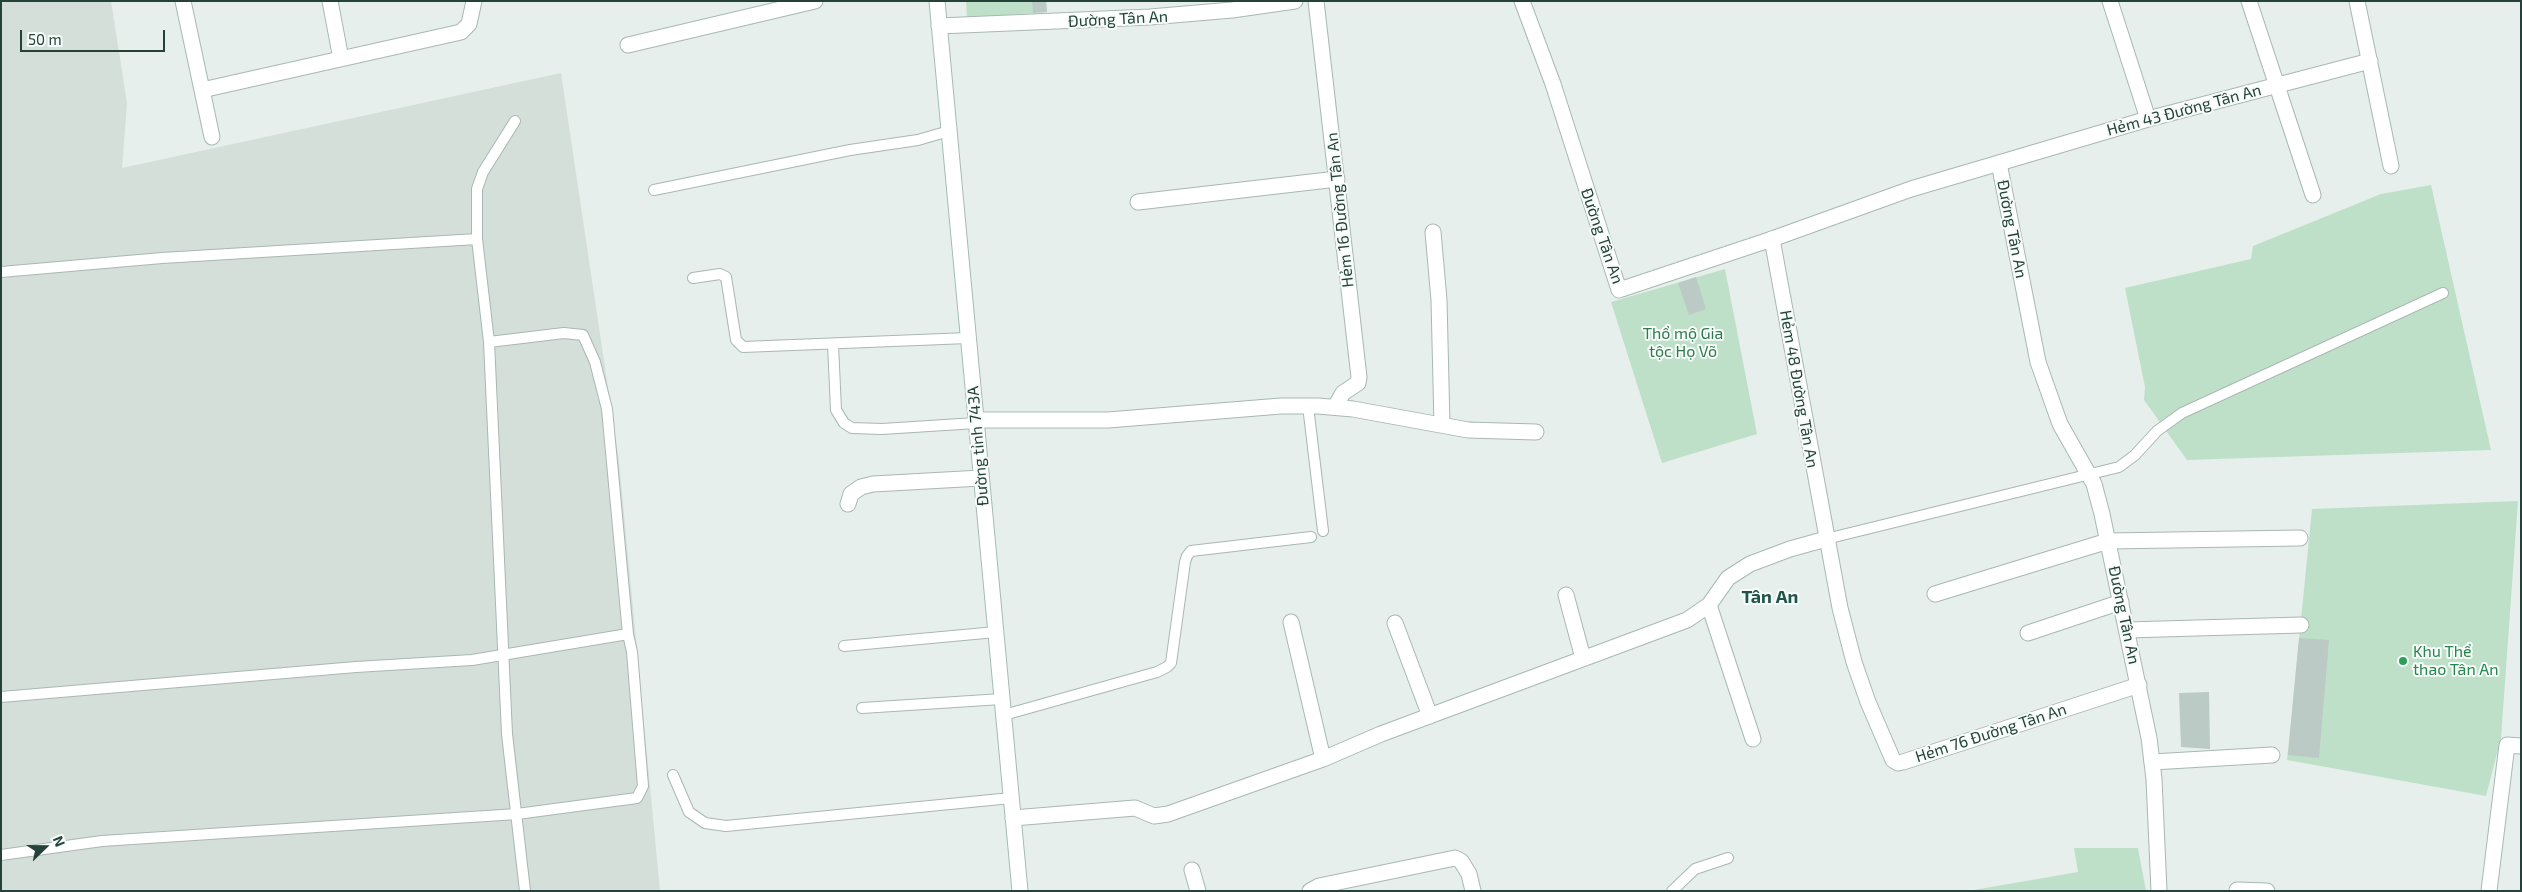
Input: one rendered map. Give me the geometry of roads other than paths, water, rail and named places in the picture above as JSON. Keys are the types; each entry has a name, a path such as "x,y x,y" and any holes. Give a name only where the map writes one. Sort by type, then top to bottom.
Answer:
{"street":[{"path":"183,1 212,138"},
{"path":"330,1 341,59"},
{"path":"202,90 461,32 468,24 474,1"},
{"path":"628,45 815,1"},
{"name":"Đường tỉnh 743A","path":"937,1 1020,891"},
{"name":"Đường Tân An","path":"939,26 1150,18 1232,10 1295,1"},
{"name":"Hẻm 16 Đường Tân An","path":"1316,1 1359,377 1358,384 1342,393 1336,408"},
{"name":"Đường Tân An","path":"1522,1 1553,84 1619,290 1772,239 1903,191 1999,162 2038,362 2060,424 2089,475 2099,498 2138,684 2152,762 2159,891"},
{"path":"2110,1 2148,119"},
{"path":"2249,1 2313,195"},
{"path":"2357,1 2391,166"},
{"name":"Hẻm 43 Đường Tân An","path":"1999,162 2148,119 2370,61"},
{"path":"1138,202 1337,179"},
{"path":"1433,232 1439,300 1442,426"},
{"name":"Hẻm 48 Đường Tân An","path":"1772,239 1826,539"},
{"path":"976,422 1108,420 1281,406 1308,406 1336,408 1468,430 1536,432"},
{"path":"848,504 851,494 861,487 873,484 981,478"},
{"path":"1935,594 2108,542 2300,538"},
{"path":"1013,818 1135,808 1154,816 1168,814 1323,759 1430,716 1687,620 1709,605 1728,578 1750,564 1790,549 1826,539"},
{"name":"Hẻm 76 Đường Tân An","path":"1826,539 1854,662 1876,725 1893,760 1898,763 2138,684"},
{"path":"1566,595 1583,658"},
{"path":"2028,633 2121,602"},
{"path":"1709,605 1754,739"},
{"path":"1291,622 1323,759"},
{"path":"1395,623 1430,716"},
{"path":"2127,630 2301,625"},
{"path":"2489,891 2507,746 2521,746"},
{"path":"2152,762 2272,755"},
{"path":"1310,891 1319,886 1455,858 1461,861 1469,874 1473,891"},
{"path":"1192,870 1198,891"},
{"path":"2237,890 2267,891"}],"lane":[{"path":"515,121 494,152 477,189 477,239 489,342 502,654 508,734 525,891"},
{"path":"654,190 850,150 918,140 949,131"},
{"path":"1,272 162,258 477,239"},
{"path":"693,278 720,274 726,277 736,340 743,347 968,338"},
{"path":"1826,539 2109,470 2127,462 2153,435 2182,413 2443,292"},
{"path":"1,855 102,842 516,814 637,798 643,786 632,652 628,634 607,409 595,362 583,334 564,333 489,342"},
{"path":"833,344 836,410 844,423 852,428 882,429 976,422"},
{"path":"1308,406 1323,531"},
{"path":"1004,715 1167,668 1171,663 1185,562 1187,556 1192,551 1310,537"},
{"path":"844,646 996,632"},
{"path":"1,697 356,667 472,660 628,634"},
{"path":"862,708 1002,699"},
{"path":"673,775 689,812 705,823 726,826 1011,798"},
{"path":"1672,891 1694,869 1728,858"}],"place":[{"name":"Khu Thể thao Tân An","path":"2403,661"}],"district":[{"name":"Tân An","path":"1770,597"}],"park label":[{"name":"Thổ mộ Gia tộc Họ Võ","path":"1683,343"}]}
